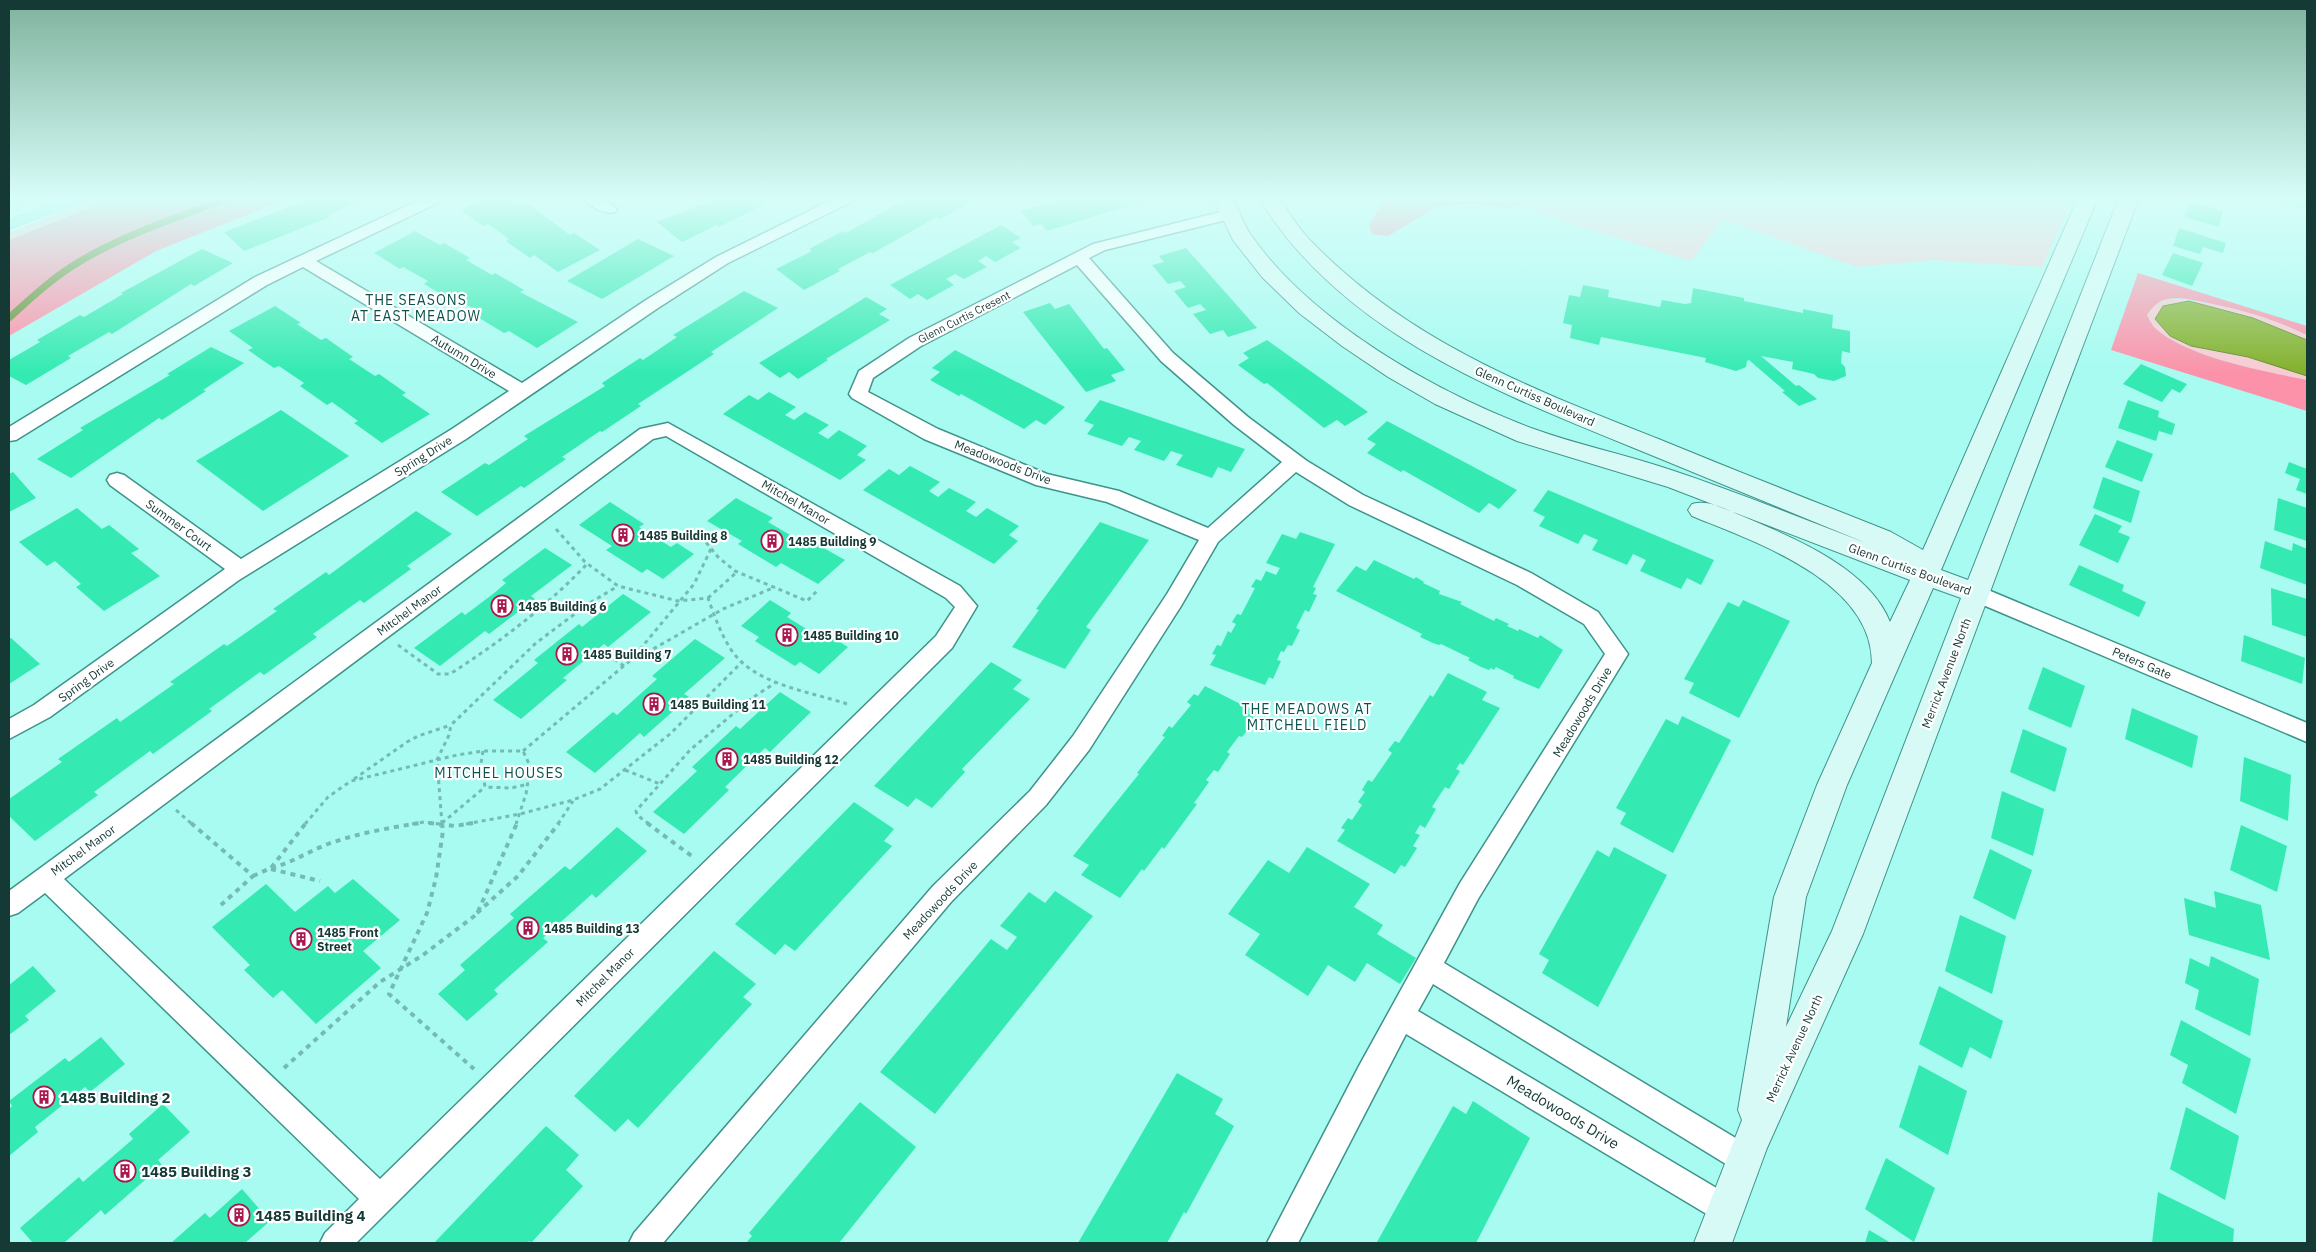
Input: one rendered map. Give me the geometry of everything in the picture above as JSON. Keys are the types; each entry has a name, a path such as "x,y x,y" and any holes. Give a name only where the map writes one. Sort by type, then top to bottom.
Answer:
{"main road":[{"name":"Glenn Curtiss Boulevard","path":"1256,256 1294,298 1352,343 1427,391 1524,435 1674,480 1927,571 1976,593"},
{"name":"Glenn Curtiss Boulevard","path":"1315,256 1339,279 1383,315 1452,358 1523,394 1882,539 1927,571"},
{"name":"Merrick Avenue North","path":"1748,1151 1790,897 1832,786 2063,256"},
{"name":"Merrick Avenue North","path":"1713,1243 1748,1151 1847,934 2106,256"},
{"path":"1524,435 1798,552 1831,572 1858,595 1877,623 1885,644 1886,664"}],"street":[{"path":"9,435 261,281 311,256"},
{"name":"Spring Drive","path":"9,730 42,712 241,570 459,434 729,256"},
{"name":"Glenn Curtis Cresent","path":"858,394 865,374 915,342 1083,256"},
{"name":"Meadowoods Drive","path":"1080,258 1167,357 1241,421 1295,462 1356,500 1524,579 1591,618 1617,654 1536,788 1469,891 1282,1243"},
{"name":"Autumn Drive","path":"303,260 522,392"},
{"name":"Meadowoods Drive","path":"858,394 931,434 1043,480 1112,496 1210,538"},
{"name":"Mitchel Manor","path":"9,905 647,434 668,429 953,592 967,606 944,642 335,1243"},
{"name":"Meadowoods Drive","path":"644,1243 942,894 1038,798 1081,744 1174,600 1210,538 1295,462"},
{"name":"Summer Court","path":"117,480 241,570"},
{"name":"Peters Gate","path":"1976,593 2307,733"},
{"name":"Mitchel Manor","path":"46,878 380,1199"},
{"path":"1428,967 1748,1151"},
{"name":"Meadowoods Drive","path":"1401,1016 1725,1210"}],"path":[{"path":"538,514 550,521 587,564 618,586 678,601 708,598 737,572"},
{"path":"696,530 711,550 737,572 786,590 807,601 818,591"},
{"path":"351,781 483,751 523,751 632,659 678,601 694,584 711,550"},
{"path":"379,632 438,674 450,674 508,636 562,591 587,564"},
{"path":"271,868 316,809 328,797 407,742 418,736 451,726 536,644 588,604 618,586"},
{"path":"632,659 641,656 712,612 748,596 775,587"},
{"path":"708,598 717,626 732,653 741,663 775,683 822,694 869,716"},
{"path":"601,650 624,666"},
{"path":"221,905 253,876 286,864 328,844 373,830 399,824 442,823 455,826 520,814 573,800 600,789 670,734 741,663"},
{"path":"712,871 636,815 636,811 690,750 752,698 775,683"},
{"path":"451,726 449,735 437,760 438,807 442,823 442,850 427,913 411,950 398,971 389,994 477,1072"},
{"path":"483,751 481,763 485,786"},
{"path":"477,914 520,814 529,784 530,766 523,751"},
{"path":"625,770 660,784"},
{"path":"442,823 485,786 510,788 529,784"},
{"path":"284,1068 380,982 494,901 538,852 573,800"},
{"path":"170,808 174,808 253,876"},
{"path":"271,868 320,881"}],"shaded area":[{"path":"9,256 147,256 9,336"},
{"path":"1677,256 1694,256 1691,261"},
{"path":"1827,256 2047,256 2042,267 1932,260 1857,267"},
{"path":"2138,273 2307,326 2307,335 2269,319 2243,311 2194,300 2172,298 2159,302 2147,315 2155,328 2187,348 2227,362 2307,380 2307,411 2111,350"},
{"path":"2167,299 2185,300 2239,310 2307,335 2307,380 2227,362 2187,348 2169,338 2155,328 2147,315 2154,305"},
{"path":"2189,301 2253,318 2307,340 2307,376 2248,357 2191,346 2170,336 2155,319 2163,306"}],"building":[{"path":"188,256 218,256 233,263 194,286 191,284 112,334 109,332 68,356 71,358 26,385 9,376 9,360 40,342 37,340 80,315 84,317 123,294 121,293"},
{"path":"380,256 467,256 470,258 466,260 492,275 495,273 524,290 520,292 578,322 537,348 509,331 504,333 476,316 481,313 455,298 451,300 424,284 428,281 403,267 400,269"},
{"path":"536,256 588,256 558,272"},
{"path":"609,256 673,256 602,299 567,281"},
{"path":"801,256 862,256 838,269 840,271 804,290 776,269"},
{"path":"943,256 985,256 978,261 987,267 964,279 955,274 946,279 954,285 927,300 918,294 910,299 890,285"},
{"path":"987,256 1005,256 995,262"},
{"path":"1159,256 1193,256 1257,328 1228,337 1223,330 1210,334 1193,314 1206,310 1200,304 1188,308 1174,291 1186,287 1180,281 1168,284 1152,265 1164,262"},
{"path":"2171,256 2183,256 2203,263 2192,286 2162,275"},
{"path":"1583,285 1609,290 1608,297 1660,307 1662,300 1685,304 1691,303 1693,288 1744,298 1744,301 1803,313 1803,309 1833,315 1832,328 1850,331 1850,353 1842,351 1841,363 1845,367 1846,376 1834,381 1818,378 1814,374 1792,369 1793,362 1761,356 1796,386 1799,385 1817,399 1799,406 1782,392 1785,391 1749,360 1746,367 1736,371 1705,362 1706,358 1601,337 1599,345 1570,338 1572,325 1563,323 1569,295 1580,297"},
{"path":"744,291 778,308 711,352 714,354 638,404 641,406 562,457 566,459 524,488 521,486 477,516 441,492 485,463 489,465 528,439 524,436 605,386 602,383 640,358 643,360 677,337 673,335"},
{"path":"866,297 887,309 879,314 890,320 826,359 828,360 798,379 789,372 780,378 759,363"},
{"path":"1050,303 1055,309 1069,304 1104,349 1107,348 1125,370 1111,375 1116,381 1086,392 1023,312"},
{"path":"275,306 301,323 297,324 321,340 326,338 353,357 349,359 375,376 379,374 406,393 402,395 430,414 382,443 354,423 358,421 332,402 327,405 300,386 304,383 279,366 274,368 248,350 253,348 229,331"},
{"path":"1267,340 1368,412 1345,426 1337,420 1324,428 1267,383 1264,384 1238,365 1249,358 1243,353"},
{"path":"211,347 244,363 203,390 206,391 162,420 159,418 71,478 37,459 83,430 80,428 170,375 167,374"},
{"path":"955,350 1065,407 1045,425 1036,420 1024,429 961,394 959,396 930,380 940,372 932,368"},
{"path":"2141,364 2187,384 2180,393 2172,389 2162,402 2123,384"},
{"path":"769,392 796,407 785,415 794,420 805,412 829,425 818,433 828,439 839,430 867,446 857,455 866,460 840,480 723,414 749,395 758,400"},
{"path":"1100,400 1245,449 1231,472 1218,467 1212,478 1176,465 1183,455 1171,451 1164,461 1134,450 1141,441 1129,437 1122,446 1087,434 1094,425 1084,421"},
{"path":"2128,400 2159,411 2158,417 2175,424 2172,435 2159,431 2156,441 2118,428"},
{"path":"281,410 349,456 263,511 196,461"},
{"path":"1387,421 1517,490 1499,509 1489,503 1479,513 1403,470 1401,472 1367,453 1376,444 1367,439"},
{"path":"2117,440 2153,454 2142,482 2105,467"},
{"path":"2289,462 2307,469 2307,494 2296,490 2300,479 2285,473"},
{"path":"910,466 940,482 929,491 938,497 949,488 976,502 966,511 976,517 987,508 1019,526 1009,535 1018,541 994,564 863,490 889,469 899,475"},
{"path":"13,472 36,498 9,512 9,474"},
{"path":"2103,477 2140,491 2131,523 2093,508"},
{"path":"1548,490 1714,560 1701,585 1687,578 1681,589 1640,571 1646,560 1633,554 1627,565 1592,550 1598,540 1584,534 1578,544 1539,526 1545,517 1533,511"},
{"name":"1485 Building 9","path":"736,498 773,518 768,522 802,542 806,538 845,560 818,584 781,563 776,567 738,544 742,541 707,521"},
{"path":"2278,498 2307,508 2307,541 2274,530"},
{"name":"1485 Building 8","path":"610,502 644,524 639,527 671,547 677,543 694,554 663,579 647,569 642,573 606,550 612,546 579,525"},
{"path":"77,508 102,529 109,525 139,549 131,553 160,576 104,611 76,587 81,584 55,561 47,566 19,542"},
{"path":"416,511 452,534 407,566 411,569 364,603 360,600 313,634 317,637 264,675 260,672 209,709 212,711 153,754 150,751 94,792 98,795 35,841 9,816 9,799 62,762 58,759 117,718 120,722 174,684 170,682 224,644 227,646 277,611 273,609 326,572 329,575"},
{"path":"2095,514 2122,526 2118,532 2130,537 2118,563 2079,545"},
{"path":"1100,522 1149,540 1086,627 1091,630 1065,669 1012,647 1039,610 1036,609"},
{"path":"1300,532 1335,544 1313,587 1316,588 1313,594 1317,595 1309,612 1305,610 1296,628 1300,630 1292,646 1288,645 1284,652 1281,651 1277,660 1281,661 1273,679 1269,677 1265,685 1210,665 1216,655 1212,654 1217,645 1221,646 1228,631 1231,633 1236,624 1232,622 1237,614 1241,615 1255,588 1251,587 1256,579 1261,581 1266,571 1276,575 1280,568 1266,563 1282,534 1296,539"},
{"path":"2265,541 2292,551 2293,543 2307,549 2307,585 2260,568"},
{"name":"1485 Building 6","path":"545,548 572,565 531,596 535,599 489,634 485,631 440,666 414,648 462,612 465,615 493,594 506,583 502,580"},
{"path":"1374,560 1414,579 1416,577 1423,583 1440,591 1439,594 1462,602 1460,604 1494,621 1496,618 1509,624 1507,626 1518,631 1519,629 1538,638 1540,635 1563,650 1539,689 1513,678 1514,676 1496,667 1494,670 1491,668 1489,670 1481,667 1468,660 1470,658 1441,644 1433,643 1420,637 1422,634 1336,591 1356,566 1366,571"},
{"path":"2079,565 2124,585 2122,591 2146,602 2139,617 2069,585"},
{"path":"2271,588 2307,599 2307,637 2272,625"},
{"name":"1485 Building 7","path":"623,594 651,612 608,647 604,644 563,678 567,680 521,719 493,700 538,663 534,660 579,624 582,627"},
{"name":"1485 Building 10","path":"770,600 791,613 787,617 821,638 826,634 848,647 819,674 800,662 795,666 755,641 759,637 741,626"},
{"path":"1743,600 1790,621 1739,718 1689,693 1694,683 1684,679 1728,602 1739,607"},
{"path":"2244,635 2305,658 2302,684 2241,661"},
{"path":"11,638 40,664 9,684 9,639"},
{"name":"1485 Building 11","path":"695,639 725,658 684,694 689,697 644,737 640,733 595,773 566,752 613,712 617,715 657,679 652,676"},
{"path":"991,662 1022,680 1013,689 1030,699 962,769 965,772 932,808 916,798 908,807 874,786"},
{"path":"2043,667 2085,686 2071,728 2028,709"},
{"path":"1448,673 1487,692 1482,700 1500,708 1463,765 1460,763 1456,769 1460,771 1449,789 1445,787 1432,807 1436,809 1425,828 1420,825 1415,833 1420,835 1413,846 1417,848 1405,867 1401,865 1395,874 1337,841 1345,830 1341,828 1348,818 1352,820 1362,805 1358,802 1365,792 1362,790 1368,780 1372,782 1392,753 1388,750 1395,741 1399,743 1430,695 1433,697"},
{"path":"1205,686 1256,712 1250,722 1253,723 1242,737 1239,736 1227,752 1230,754 1218,772 1214,770 1206,780 1209,782 1194,803 1197,804 1164,849 1162,847 1144,871 1142,869 1120,898 1081,875 1089,865 1073,856 1139,774 1137,773 1165,737 1162,736 1169,726 1172,728 1191,705 1187,702 1194,694 1198,696"},
{"name":"1485 Building 12","path":"780,692 811,712 770,752 765,748 725,787 729,790 684,834 653,812 697,771 692,767 736,726 740,729"},
{"path":"2132,708 2198,736 2192,768 2125,739"},
{"path":"1682,716 1731,740 1673,853 1620,824 1626,813 1616,808 1666,719 1678,725"},
{"path":"2023,729 2067,748 2055,792 2010,772"},
{"path":"2244,757 2291,775 2288,821 2240,801"},
{"path":"2002,791 2044,809 2033,856 1991,838"},
{"path":"854,802 894,829 884,841 892,846 795,951 785,944 775,955 735,924"},
{"path":"2241,825 2287,846 2277,892 2230,870"},
{"name":"1485 Building 13","path":"617,827 647,851 596,898 592,894 543,938 548,942 494,990 498,994 467,1021 438,994 465,970 460,965 514,918 510,914 565,866 570,870"},
{"path":"1307,847 1370,884 1354,907 1383,925 1377,934 1416,958 1400,984 1367,963 1355,982 1328,965 1308,996 1245,955 1260,934 1228,914 1268,860 1289,873"},
{"path":"1614,847 1667,875 1598,1007 1542,973 1549,960 1539,954 1597,850 1609,857"},
{"path":"1990,849 2032,870 2015,920 1973,898"},
{"name":"1485 Front Street","path":"353,879 400,920 363,951 381,968 316,1024 282,990 273,998 244,970 250,965 212,927 266,884 295,912 328,886 335,893"},
{"path":"1055,891 1093,916 935,1114 880,1072 991,939 1007,950 1017,937 1000,926 1029,892 1045,903"},
{"path":"2214,891 2261,905 2270,960 2189,935 2184,898 2216,908"},
{"path":"1960,915 2006,936 1992,994 1945,971"},
{"path":"714,951 756,984 743,997 752,1004 638,1128 628,1119 615,1132 574,1096"},
{"path":"2211,956 2259,979 2250,1036 2195,1009 2199,990 2185,983 2190,958 2209,967"},
{"path":"33,966 56,991 25,1016 29,1020 9,1035 9,985"},
{"path":"1939,986 2003,1021 1991,1059 1970,1047 1962,1068 1919,1044"},
{"path":"2181,1020 2251,1059 2236,1114 2182,1083 2188,1065 2170,1055"},
{"name":"1485 Building 2","path":"101,1037 125,1064 90,1092 85,1087 35,1127 38,1132 9,1156 9,1109 12,1106 9,1101 65,1058 69,1062"},
{"path":"1919,1065 1967,1091 1948,1155 1899,1127"},
{"path":"1177,1073 1223,1099 1215,1114 1234,1126 1186,1214 1184,1212 1167,1243 1078,1243"},
{"path":"1473,1101 1530,1138 1476,1243 1377,1242 1453,1106 1466,1114"},
{"path":"860,1102 916,1147 839,1243 746,1243 752,1236 749,1233"},
{"name":"1485 Building 3","path":"163,1104 190,1132 158,1160 162,1165 105,1215 101,1210 64,1243 33,1243 20,1228 79,1177 83,1182 133,1139 129,1134"},
{"path":"2186,1107 2239,1136 2225,1200 2170,1169"},
{"path":"546,1126 579,1155 566,1170 583,1186 531,1243 529,1241 527,1243 434,1243"},
{"path":"1886,1158 1935,1188 1914,1242 1865,1209"},
{"name":"1485 Building 4","path":"242,1189 270,1221 245,1243 171,1243 205,1213 210,1218"},
{"path":"2158,1192 2234,1229 2233,1243 2152,1243"},
{"path":"1869,1230 1891,1243 1865,1243"}],"waterway":[{"path":"9,318 40,290 88,256"}],"place":[{"name":"1485 Building 8","path":"623,535"},
{"name":"1485 Building 9","path":"772,541"},
{"name":"1485 Building 6","path":"502,606"},
{"name":"1485 Building 10","path":"787,635"},
{"name":"1485 Building 7","path":"567,654"},
{"name":"1485 Building 11","path":"654,704"},
{"name":"1485 Building 12","path":"727,759"},
{"name":"1485 Building 13","path":"528,928"},
{"name":"1485 Front Street","path":"301,939"},
{"name":"1485 Building 2","path":"44,1097"},
{"name":"1485 Building 3","path":"125,1171"},
{"name":"1485 Building 4","path":"239,1215"}],"district":[{"name":"THE SEASONS AT EAST MEADOW","path":"416,308"},
{"name":"THE MEADOWS AT MITCHELL FIELD","path":"1307,718"},
{"name":"MITCHEL HOUSES","path":"499,773"}]}
